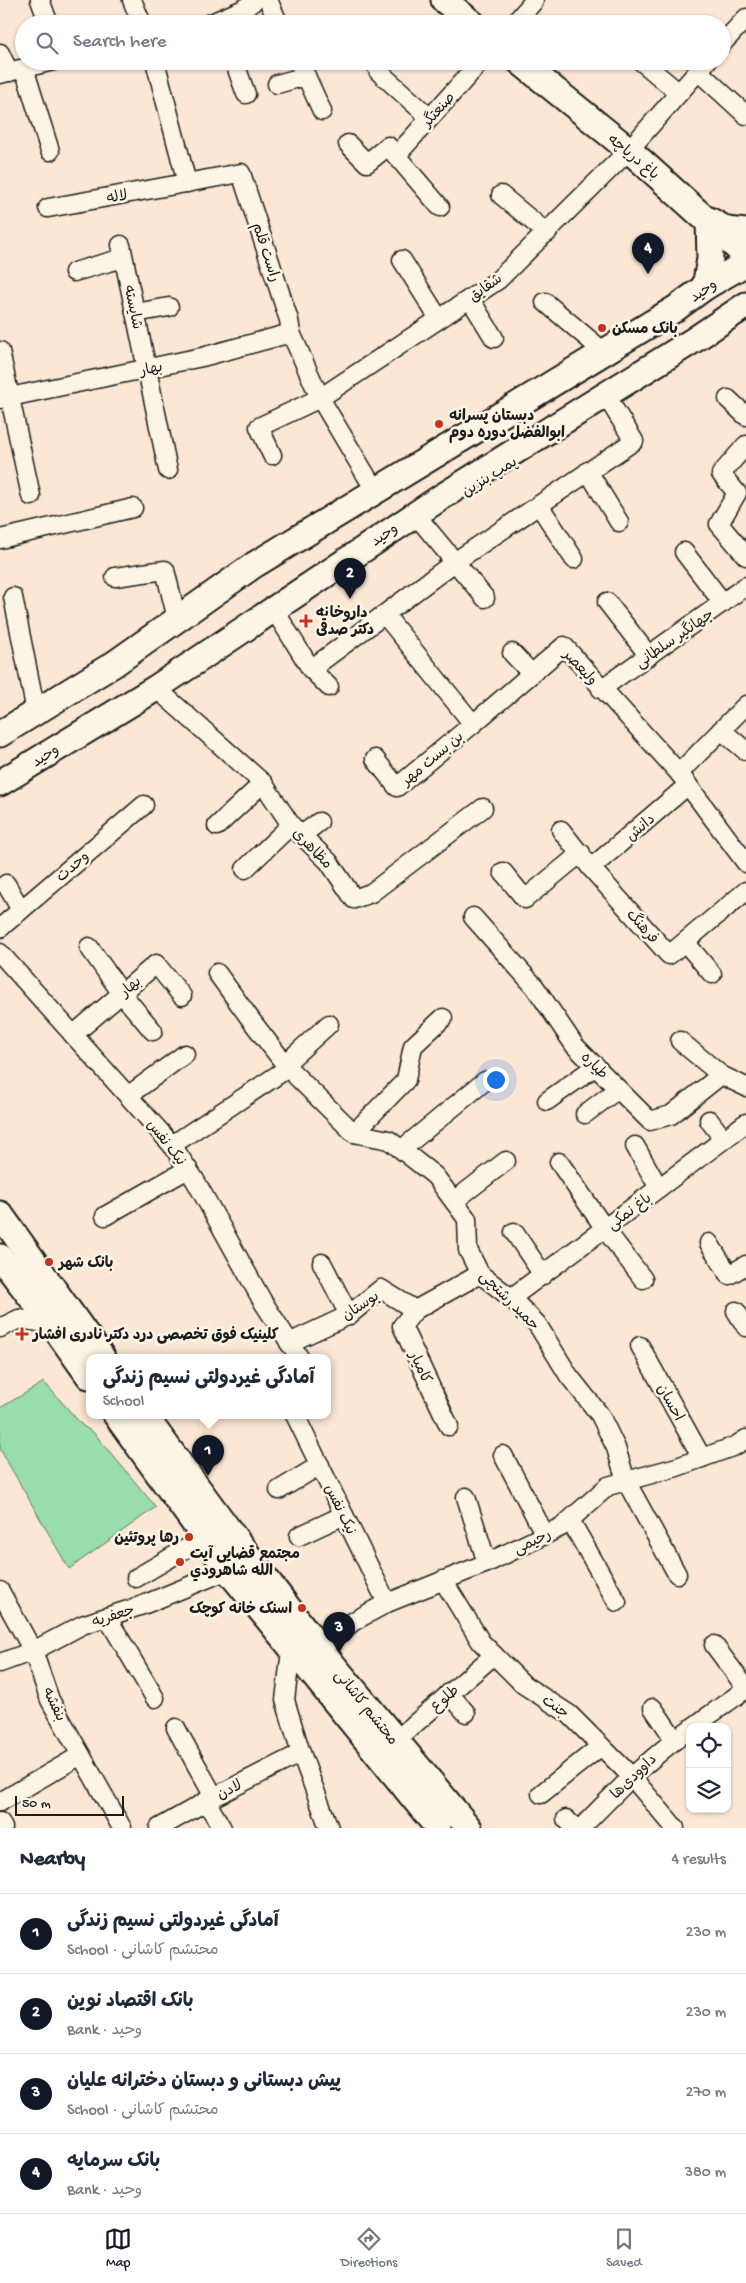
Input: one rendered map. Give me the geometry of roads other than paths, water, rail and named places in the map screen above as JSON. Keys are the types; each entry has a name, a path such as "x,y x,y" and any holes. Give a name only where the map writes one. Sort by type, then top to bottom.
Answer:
{"main road":[{"path":"444,0 462,15"},
{"name":"باغ دریاچه","path":"530,70 629,150 709,220 746,256"},
{"path":"709,220 727,230 746,232"},
{"path":"705,287 710,259 709,220"},
{"name":"وحید","path":"0,734 114,664 254,565 675,309 705,287 746,263"},
{"name":"وحید","path":"0,783 156,688 436,500 745,307"},
{"path":"675,309 689,322 694,340"},
{"path":"0,1214 100,1354"},
{"path":"0,1257 25,1309 52,1324 86,1372"},
{"name":"محتشم کاشانی","path":"119,1419 228,1570 304,1654 395,1741 469,1828"},
{"name":"محتشم کاشانی","path":"147,1419 247,1554 304,1654 438,1828"}],"street":[{"path":"40,0 46,15"},
{"path":"132,0 138,15"},
{"path":"232,15 244,9 255,0"},
{"path":"268,0 276,15"},
{"path":"522,15 534,1"},
{"path":"731,34 746,18"},
{"path":"0,53 50,151"},
{"path":"157,70 187,183"},
{"path":"237,70 246,94"},
{"path":"277,84 300,70"},
{"path":"302,70 322,111"},
{"name":"صنعتگر","path":"396,156 473,70"},
{"path":"652,70 679,93"},
{"name":"شقایق","path":"272,455 260,427 320,398 498,280 629,150 699,70"},
{"path":"707,70 746,115"},
{"path":"378,71 430,118"},
{"path":"348,144 367,164 388,146 440,207"},
{"name":"راست قلم","path":"187,183 241,173 289,320 291,333 320,398 376,492"},
{"name":"لاله","path":"48,208 187,183"},
{"path":"501,195 547,233"},
{"name":"شایسته","path":"74,272 122,251 147,369"},
{"path":"402,260 440,319"},
{"path":"470,299 494,338"},
{"path":"545,302 604,352"},
{"path":"135,314 169,307"},
{"name":"بهار","path":"5,398 202,357 291,333"},
{"path":"0,351 5,398 31,496"},
{"path":"147,369 168,470"},
{"path":"311,669 456,561 634,441 605,394"},
{"path":"728,399 746,416"},
{"path":"746,445 721,474 741,497 719,524 746,556"},
{"path":"588,471 619,522"},
{"path":"539,505 574,559"},
{"path":"0,539 133,508"},
{"path":"416,514 485,598"},
{"path":"684,552 723,603"},
{"path":"115,578 165,570 177,619"},
{"name":"جهانگیر سلطانی","path":"601,689 746,586"},
{"path":"14,597 36,712"},
{"path":"607,602 649,656"},
{"path":"273,608 311,669 329,686"},
{"path":"385,614 473,724"},
{"name":"ولیعصر","path":"473,724 564,646 683,779 744,853"},
{"path":"512,653 532,674"},
{"name":"مظاهری","path":"156,688 263,783 297,830 329,862 354,899 370,893 483,808"},
{"name":"دانش","path":"591,868 683,779 721,730 746,705"},
{"name":"بن بست مهر","path":"375,759 397,787 473,724"},
{"path":"721,730 746,751"},
{"path":"217,826 263,783"},
{"name":"وحدت","path":"0,928 144,805"},
{"path":"245,869 297,830 319,822"},
{"path":"561,830 591,868"},
{"path":"504,872 525,899 581,853"},
{"name":"فرهنگ","path":"591,868 669,955 746,891"},
{"path":"6,884 21,910"},
{"name":"طیاره","path":"473,917 535,987 575,1046 650,1121 671,1115 721,1075"},
{"path":"685,942 712,974"},
{"path":"89,947 122,994 153,1031"},
{"name":"نیک نفس","path":"0,953 172,1145 188,1169 263,1302 294,1350"},
{"name":"بهار","path":"73,1035 156,964 182,996"},
{"path":"217,973 287,1066 354,1133 406,1080 413,1046 444,1018"},
{"path":"172,1145 287,1066 330,1024"},
{"path":"680,1041 721,1075 746,1087"},
{"path":"129,1096 185,1054"},
{"path":"547,1101 596,1066"},
{"path":"402,1149 485,1080"},
{"path":"585,1114 618,1089"},
{"path":"709,1120 724,1140"},
{"name":"باغ نمکی","path":"511,1298 746,1123"},
{"name":"حمید رشتچی","path":"354,1133 389,1140 435,1176 454,1201 467,1219 468,1250 480,1274 511,1298 537,1324 570,1376 600,1415 616,1448 626,1481 678,1574"},
{"path":"635,1146 659,1188"},
{"path":"454,1201 506,1161"},
{"path":"559,1162 605,1229 643,1279"},
{"path":"105,1216 188,1169"},
{"path":"514,1232 543,1275"},
{"path":"709,1242 729,1275 746,1265"},
{"path":"322,1263 348,1315"},
{"path":"415,1310 480,1274"},
{"name":"بوستان","path":"294,1350 348,1315 381,1289 415,1310"},
{"path":"0,1328 25,1309"},
{"name":"کامیار","path":"415,1310 402,1326 449,1426"},
{"path":"736,1311 746,1327"},
{"name":"احسان","path":"640,1346 702,1458"},
{"name":"نیک نفس","path":"297,1419 387,1604"},
{"name":"رحیمی","path":"304,1654 354,1621 387,1604 487,1563 563,1526 608,1486 702,1458 746,1440"},
{"path":"503,1455 544,1535"},
{"path":"279,1490 320,1465"},
{"path":"466,1497 487,1563"},
{"path":"299,1536 344,1515"},
{"path":"570,1520 617,1602"},
{"path":"136,1578 204,1538"},
{"name":"جعفریه","path":"0,1663 33,1651 82,1625 144,1605 228,1570 247,1554"},
{"name":"جنت","path":"443,1580 481,1642 524,1685 569,1714 631,1776 664,1824"},
{"name":"بنفشه","path":"0,1591 33,1651 50,1700 122,1828"},
{"path":"107,1617 155,1698"},
{"path":"698,1723 746,1688 714,1645"},
{"path":"304,1654 286,1700 301,1753 329,1828"},
{"name":"طلوع","path":"395,1741 494,1654"},
{"path":"449,1693 466,1714"},
{"path":"653,1708 675,1740"},
{"path":"176,1728 222,1828"},
{"name":"داوودی‌ها","path":"574,1825 686,1732"},
{"path":"541,1794 601,1746"},
{"name":"لادن","path":"159,1828 210,1799 301,1753"},
{"path":"0,1802 81,1755"},
{"path":"0,1822 3,1828"}],"place":[{"name":"بانک سرمایه","path":"648,274"},
{"name":"بانک مسکن","path":"602,328"},
{"name":"دبستان پسرانه ابوالفضل دوره دوم","path":"439,424"},
{"name":"بانک اقتصاد نوین","path":"350,599"},
{"name":"داروخانه دکتر صدقی","path":"306,621"},
{"name":"بانک شهر","path":"49,1262"},
{"name":"کلینیک فوق تخصصی درد دکتر نادری افشار","path":"22,1334"},
{"name":"آمادگی غیردولتی نسیم زندگی","path":"208,1476"},
{"name":"رها پروتئین","path":"189,1537"},
{"name":"مجتمع قضایی آیت الله شاهرودي","path":"180,1562"},
{"name":"اسنک خانه کوچک","path":"302,1608"},
{"name":"پیش دبستانی و دبستان دخترانه علیان","path":"339,1653"}]}
